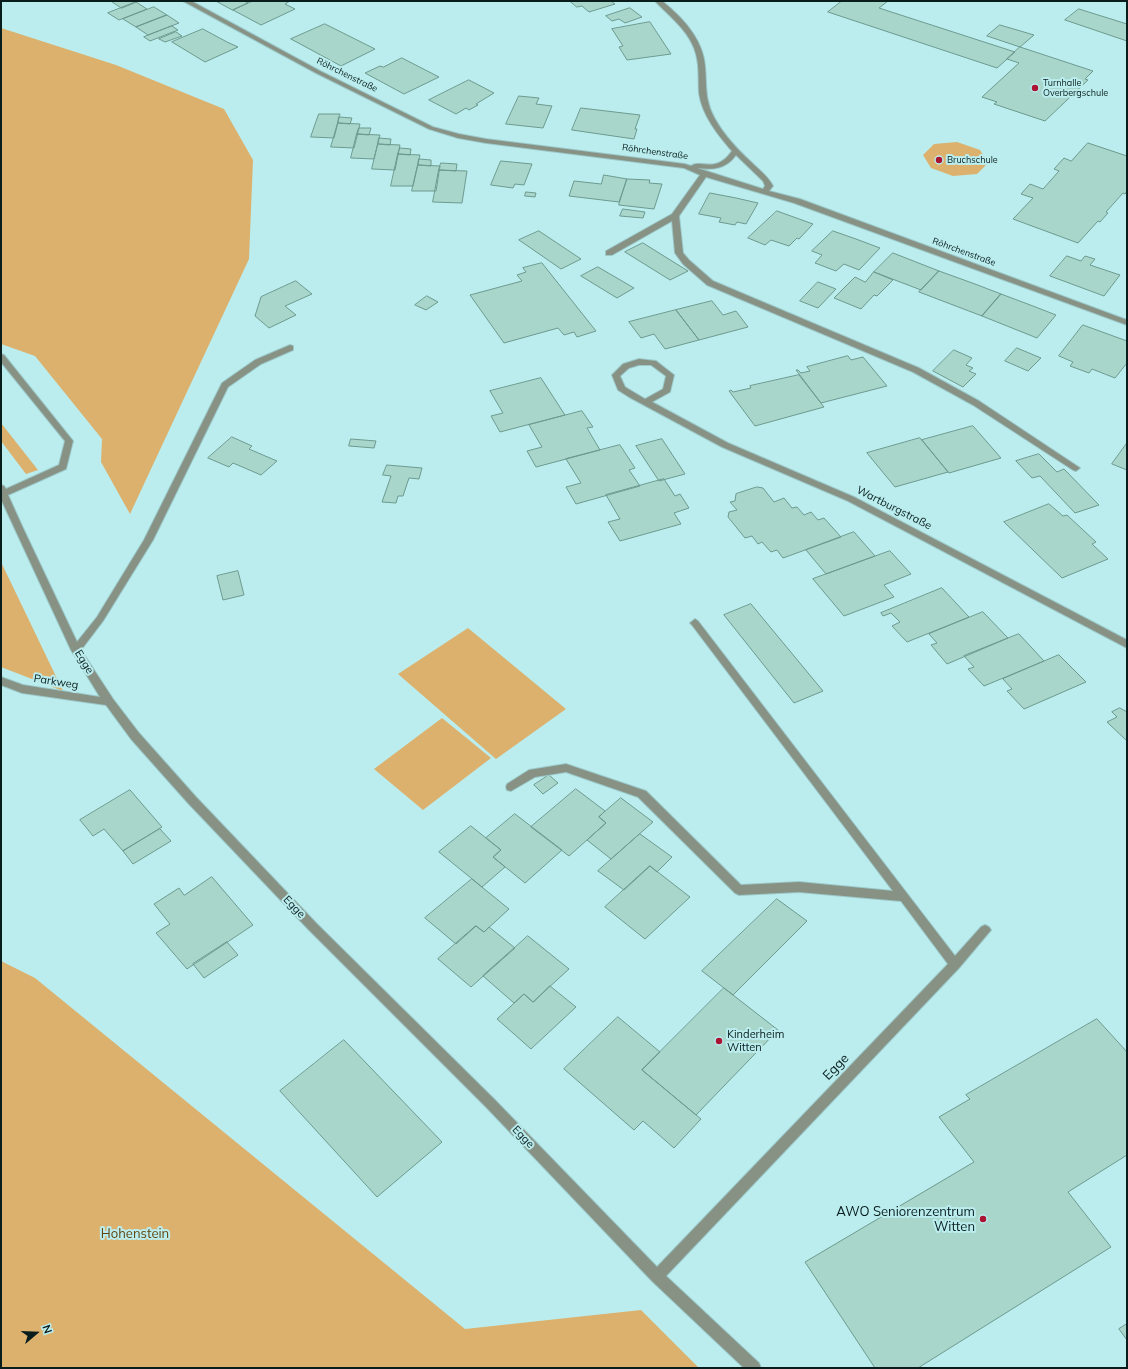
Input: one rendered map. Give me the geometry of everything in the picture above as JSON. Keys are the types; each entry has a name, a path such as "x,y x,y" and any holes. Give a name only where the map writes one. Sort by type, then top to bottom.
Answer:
{"street":[{"name":"Röhrchenstraße","path":"186,1 311,68 431,128 458,136 486,141 685,166 704,174 797,201 1127,323"},
{"path":"658,1 677,19 694,42 702,64 701,92 707,111 720,132 736,151 766,180 769,186 765,191"},
{"path":"685,166 714,168 729,162 736,151"},
{"path":"609,253 675,216 704,174"},
{"path":"675,216 679,253 686,262 710,283 916,370 976,403 1076,468"},
{"path":"76,650 100,619 148,540 225,385 258,362 290,348"},
{"path":"1,357 69,441 63,466 2,491"},
{"name":"Wartburgstraße","path":"646,402 667,390 670,374 653,363 639,362 626,366 616,376 621,388 646,402 725,445 851,499 1127,644"},
{"name":"Egge","path":"2,491 76,650 109,702 135,736 312,927 491,1104 656,1276 754,1368"},
{"path":"695,623 955,964"},
{"name":"Parkweg","path":"1,681 22,689 109,702"},
{"path":"511,787 533,773 566,768 642,794 739,890 799,887 904,897"},
{"name":"Egge","path":"656,1276 955,964 985,930"}],"green space":[{"path":"1,28 116,65 224,109 253,160 249,259 130,514 101,462 102,439 35,356 1,344"},
{"path":"957,142 980,150 988,163 977,174 953,176 931,168 923,155 934,144"},
{"path":"1,423 38,470 26,474 1,441"},
{"path":"1,562 63,691 1,667"},
{"path":"468,628 566,709 496,759 398,674"},
{"path":"442,718 491,758 423,810 374,769"},
{"name":"Hohenstein","path":"1,961 35,978 465,1329 641,1310 699,1368 1,1368"}],"building":[{"path":"111,1 139,1 122,8"},
{"path":"216,1 244,1 248,3 233,10"},
{"path":"253,1 290,1 285,4 295,9 261,25 233,10"},
{"path":"570,1 611,1 615,4 589,12 582,6 577,7"},
{"path":"842,1 888,1 879,8 1015,52 997,68 828,12"},
{"path":"136,2 147,9 119,20 108,13"},
{"path":"154,7 167,15 136,27 123,19"},
{"path":"630,8 642,17 625,23 619,19 612,21 606,16"},
{"path":"1079,9 1127,24 1127,41 1065,20"},
{"path":"167,15 179,23 148,35 136,27"},
{"path":"650,22 671,54 627,60 619,47 623,46 612,29"},
{"path":"325,24 375,49 341,66 291,39"},
{"path":"1000,25 1034,35 1020,47 987,36"},
{"path":"172,26 178,30 150,41 144,37"},
{"path":"203,29 238,47 205,62 172,42"},
{"path":"176,32 182,36 165,42 159,39"},
{"name":"Turnhalle Overbergschule","path":"1020,47 1093,71 1085,79 1088,80 1045,121 994,104 997,102 982,97 1019,63 1007,59"},
{"path":"402,58 439,77 404,94 365,73 380,66 383,67"},
{"path":"469,80 494,93 469,110 466,108 456,114 429,100"},
{"path":"519,96 539,98 536,104 552,106 543,128 506,124"},
{"path":"581,108 640,115 635,129 637,129 634,139 572,130"},
{"path":"319,114 340,114 334,138 311,137"},
{"path":"339,117 352,118 350,124 338,123"},
{"path":"338,123 360,124 354,148 331,147"},
{"path":"359,128 371,128 369,135 357,134"},
{"path":"357,134 380,135 374,159 351,158"},
{"path":"379,138 391,139 390,145 378,144"},
{"path":"1088,143 1127,156 1127,191 1125,194 1123,193 1106,212 1108,213 1100,222 1098,221 1078,243 1013,219 1033,198 1021,194 1030,184 1043,189 1059,171 1054,169 1064,158 1071,161"},
{"path":"378,144 400,145 395,170 372,169"},
{"path":"400,148 411,149 410,155 398,154"},
{"path":"398,154 420,155 413,186 391,186"},
{"path":"419,159 431,160 431,166 418,165"},
{"path":"501,161 532,164 524,185 515,184 513,188 491,185"},
{"path":"441,163 457,164 456,171 439,170"},
{"path":"418,165 440,166 436,191 412,191"},
{"path":"439,170 467,171 462,203 433,202"},
{"path":"604,175 627,179 619,202 569,196 574,181 601,184"},
{"path":"627,179 650,180 649,183 662,184 654,209 619,205"},
{"path":"526,192 536,193 535,197 525,196"},
{"path":"710,193 758,203 746,224 737,222 735,225 719,222 721,218 699,214"},
{"path":"623,209 645,212 643,218 620,216"},
{"path":"777,211 813,224 799,239 797,238 789,246 771,240 765,245 748,238"},
{"path":"539,231 581,259 561,269 519,240"},
{"path":"833,231 880,248 859,270 844,264 836,271 815,263 822,255 812,251"},
{"path":"643,243 688,271 670,280 625,252"},
{"path":"893,253 939,271 921,290 874,272"},
{"path":"1067,256 1081,261 1085,256 1095,259 1090,265 1120,275 1104,296 1050,276"},
{"path":"542,263 596,331 577,337 574,332 564,335 558,328 504,343 470,295 522,281 517,275 526,272 523,268"},
{"path":"598,267 634,288 617,298 581,276"},
{"path":"939,271 1001,294 982,316 919,292"},
{"path":"874,272 893,280 877,296 874,295 861,309 834,298 855,277 865,282"},
{"path":"296,281 312,294 285,306 296,315 269,328 255,316 261,297"},
{"path":"818,282 836,289 818,308 800,301"},
{"path":"1001,294 1056,315 1037,338 982,316"},
{"path":"427,296 438,302 426,310 415,305"},
{"path":"712,301 723,315 736,311 748,327 699,340 676,310"},
{"path":"676,310 699,340 665,349 654,334 641,338 629,322"},
{"path":"1083,325 1127,341 1127,363 1115,378 1092,369 1089,373 1070,366 1073,362 1059,356"},
{"path":"1017,348 1041,358 1028,371 1005,361"},
{"path":"954,350 972,358 966,365 973,368 969,371 976,374 963,387 933,371"},
{"path":"848,356 851,360 863,357 887,386 821,403 796,370 801,373 810,371 807,367"},
{"path":"799,375 824,407 755,426 729,391 731,390 733,392 751,388 750,386"},
{"path":"541,378 565,415 500,432 491,416 503,413 490,391"},
{"path":"582,411 593,427 587,428 600,450 536,467 527,451 542,447 529,425"},
{"path":"973,426 1001,458 949,473 922,440"},
{"path":"232,437 252,446 249,449 277,461 261,475 233,463 229,467 208,458"},
{"path":"920,438 948,472 895,487 867,453"},
{"path":"351,439 376,441 374,448 349,446"},
{"path":"662,439 685,474 659,481 636,446"},
{"path":"1127,443 1127,470 1112,464"},
{"path":"620,445 635,468 629,470 640,486 576,504 566,487 581,483 566,459"},
{"path":"1039,454 1057,472 1064,469 1099,505 1075,513 1040,476 1032,478 1016,461"},
{"path":"387,465 422,468 419,479 409,478 403,496 398,496 396,503 382,502 391,476 383,475"},
{"path":"664,479 675,496 680,494 689,508 674,513 681,524 620,541 608,522 620,519 606,495"},
{"path":"757,487 763,488 774,502 784,498 792,508 797,507 804,515 811,512 818,520 824,518 841,537 783,558 777,550 771,552 762,542 758,544 752,536 745,538 728,517 729,512 737,510 730,502 735,501 736,494"},
{"path":"1049,504 1063,516 1067,515 1096,542 1092,544 1108,559 1062,578 1004,522"},
{"path":"854,532 875,556 826,574 806,550"},
{"path":"890,551 911,574 884,585 894,597 844,616 813,579"},
{"path":"238,571 244,595 223,600 217,576"},
{"path":"942,588 969,617 907,642 892,626 900,622 891,613 883,616 881,613"},
{"path":"751,604 823,691 794,703 724,615"},
{"path":"983,612 1008,638 947,664 931,645 937,643 929,634"},
{"path":"1019,634 1044,661 984,686 968,669 974,667 964,656"},
{"path":"1059,655 1086,682 1024,709 1007,691 1012,689 1003,679"},
{"path":"1120,708 1127,712 1127,741 1107,722 1117,717 1112,712"},
{"path":"549,775 558,783 543,794 534,785"},
{"path":"576,789 605,811 599,817 606,823 569,856 531,827"},
{"path":"130,790 162,827 123,851 104,829 93,836 80,820"},
{"path":"621,798 653,822 611,859 587,840 606,823 599,817"},
{"path":"515,814 562,850 525,883 493,857 501,850 486,838"},
{"path":"471,826 501,850 493,857 505,867 482,887 439,852"},
{"path":"160,829 171,841 133,864 123,851"},
{"path":"640,834 672,857 657,872 650,866 624,890 598,871"},
{"path":"650,866 690,897 645,939 605,907"},
{"path":"212,877 253,925 187,969 156,933 170,924 154,904 179,888 184,895"},
{"path":"472,879 509,909 484,932 476,926 456,944 425,918"},
{"path":"777,899 807,921 733,995 702,971"},
{"path":"476,926 484,932 489,927 515,948 471,987 438,959"},
{"path":"528,936 569,969 533,1002 524,994 514,1003 483,976"},
{"path":"227,942 238,955 204,978 193,964"},
{"path":"550,986 576,1007 531,1049 497,1019 524,994 533,1002"},
{"name":"Kinderheim Witten","path":"724,988 778,1030 696,1115 642,1070"},
{"path":"618,1017 660,1052 642,1070 701,1119 674,1148 643,1121 634,1130 564,1069"},
{"name":"AWO Seniorenzentrum Witten","path":"1097,1019 1127,1052 1127,1155 1068,1192 1111,1247 918,1368 875,1368 805,1262 974,1162 939,1117 970,1099 966,1095"},
{"path":"344,1040 442,1142 377,1197 280,1091"},
{"path":"1127,1324 1127,1340 1119,1329"}],"place":[{"name":"Turnhalle Overbergschule","path":"1035,88"},
{"name":"Bruchschule","path":"939,160"},
{"name":"Kinderheim Witten","path":"719,1041"},
{"name":"AWO Seniorenzentrum Witten","path":"983,1219"}]}
